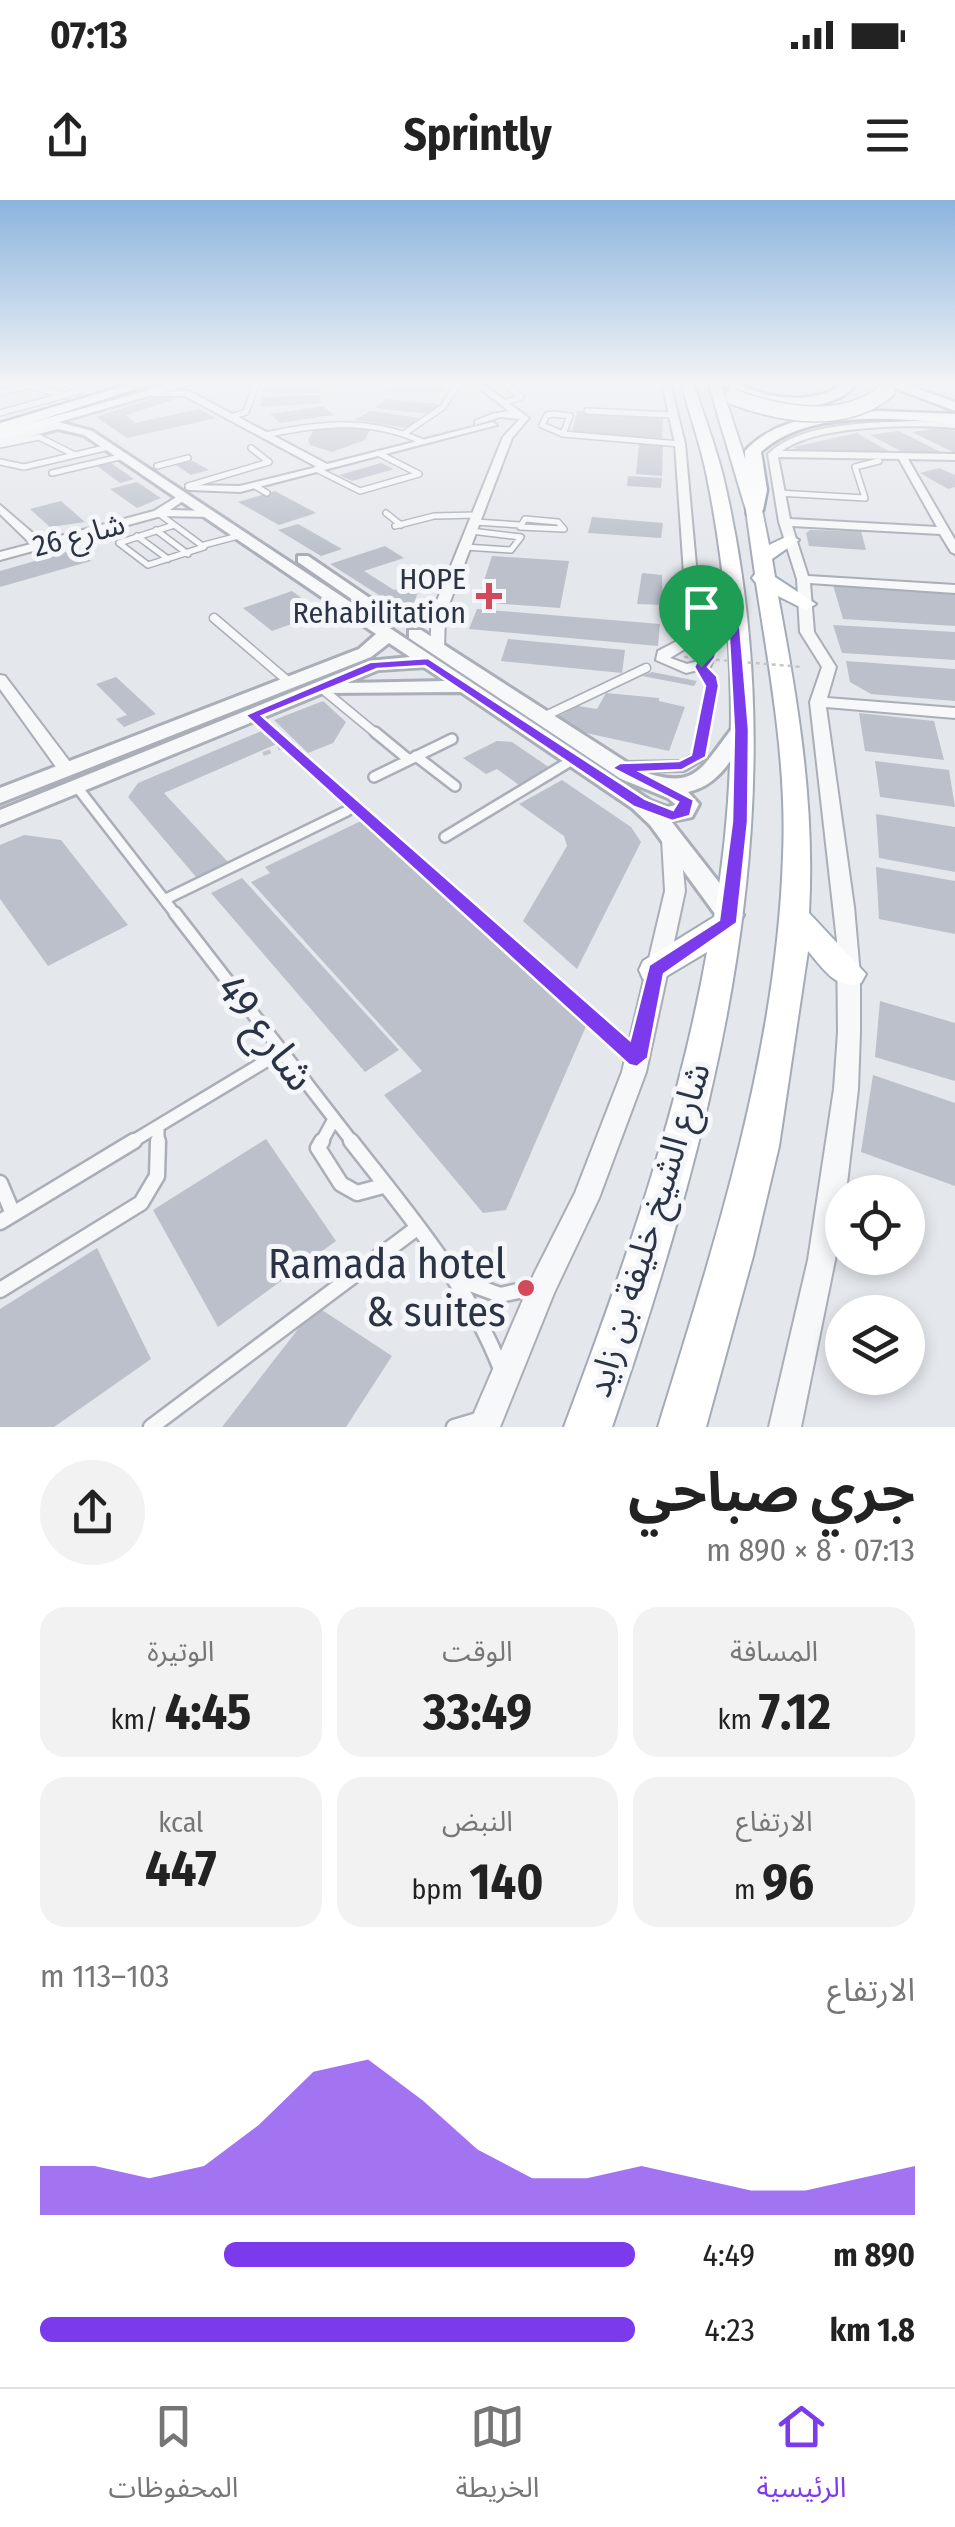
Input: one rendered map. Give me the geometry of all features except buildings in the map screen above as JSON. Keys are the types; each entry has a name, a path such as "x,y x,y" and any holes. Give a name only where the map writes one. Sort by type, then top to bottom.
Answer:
{"highway":[{"path":"766,439 753,450 758,490 777,516"}],"main road":[{"name":"شارع الشيخ خليفة بن زايد","path":"588,1427 671,1182 697,1082 729,919 740,822 742,730 718,489 704,439"},
{"path":"682,1427 732,1256 759,1146 777,1053 795,918 795,768 761,568 777,516 742,439"},
{"path":"761,568 806,604"},
{"path":"795,918 849,974"},
{"path":"656,970 729,919"}],"street":[{"path":"95,439 187,490 380,610 433,655 465,686 640,803 664,815 684,812 686,800 620,768 543,717 433,655 385,632 211,514 187,490 157,466 117,439"},
{"path":"273,439 320,468"},
{"path":"187,490 240,490 428,439"},
{"path":"433,655 442,604 507,439"},
{"path":"679,439 694,635 662,657 676,667 701,667 732,601"},
{"path":"785,1427 806,1338 832,1185 847,1061 849,974 818,702 829,667 809,637 802,579 777,516 774,454 786,442 797,439"},
{"path":"774,454 955,457"},
{"path":"903,458 955,550"},
{"name":"شارع 26","path":"158,514 187,490"},
{"path":"226,501 240,490"},
{"path":"0,508 39,545"},
{"path":"933,510 952,510"},
{"name":"شارع 26","path":"0,556 158,514 211,514"},
{"path":"777,516 944,531"},
{"path":"802,579 955,589"},
{"path":"380,610 419,613 442,604"},
{"path":"0,796 72,778 322,688 370,659 385,632"},
{"path":"0,818 72,778 289,682 370,659 433,655"},
{"path":"0,679 72,778"},
{"path":"322,688 465,686"},
{"path":"818,702 955,713"},
{"path":"659,786 690,787 707,780 742,730"},
{"path":"640,803 658,820 729,919"},
{"path":"486,1422 544,1284 593,1182 637,1058 675,891 676,863 670,840"}],"lane":[{"path":"45,439 75,455"},
{"path":"625,439 680,444"},
{"path":"187,490 269,462 267,456 251,448"},
{"path":"0,462 19,468 75,455 116,452"},
{"path":"52,474 116,452"},
{"path":"320,468 360,491 420,474 378,453"},
{"path":"157,466 188,458"},
{"path":"777,516 865,498 855,467 878,460"},
{"path":"255,486 268,493"},
{"path":"386,513 398,526 434,516 474,523 558,530 565,526 530,519 523,520 520,526"},
{"path":"158,514 204,546"},
{"path":"465,547 514,549 521,538 474,523"},
{"path":"174,525 119,542 146,564 242,535"},
{"path":"156,530 188,554"},
{"path":"137,536 168,559"},
{"path":"214,618 289,682"},
{"path":"620,768 682,766 698,757 712,686 710,676 701,667"},
{"path":"543,717 646,668"},
{"path":"322,688 455,786"},
{"path":"374,777 452,739"},
{"path":"445,838 574,759"},
{"name":"شارع 49","path":"72,778 456,1278 483,1323 504,1376"},
{"path":"166,899 346,811"},
{"path":"0,1183 6,1218 281,1052"},
{"path":"333,1122 318,1148 341,1184 357,1193 383,1186"},
{"path":"0,1290 141,1203 158,1176 158,1128"},
{"path":"151,1427 417,1228"},
{"path":"456,1278 500,1295 544,1284"},
{"path":"454,1427 486,1422"}],"path":[{"path":"684,657 802,667"},
{"path":"252,715 637,1058"},
{"path":"263,754 288,745"}],"place":[{"name":"HOPE Rehabilitation","path":"489,596"},
{"name":"Ramada hotel & suites","path":"526,1288"}],"route":[{"path":"732,601 742,730 740,822 728,923 656,970 637,1058 252,715 375,665 428,662 640,803 672,816 684,812 686,800 620,768 682,766 695,761 701,749 712,686 710,676 701,667 732,601"}]}
